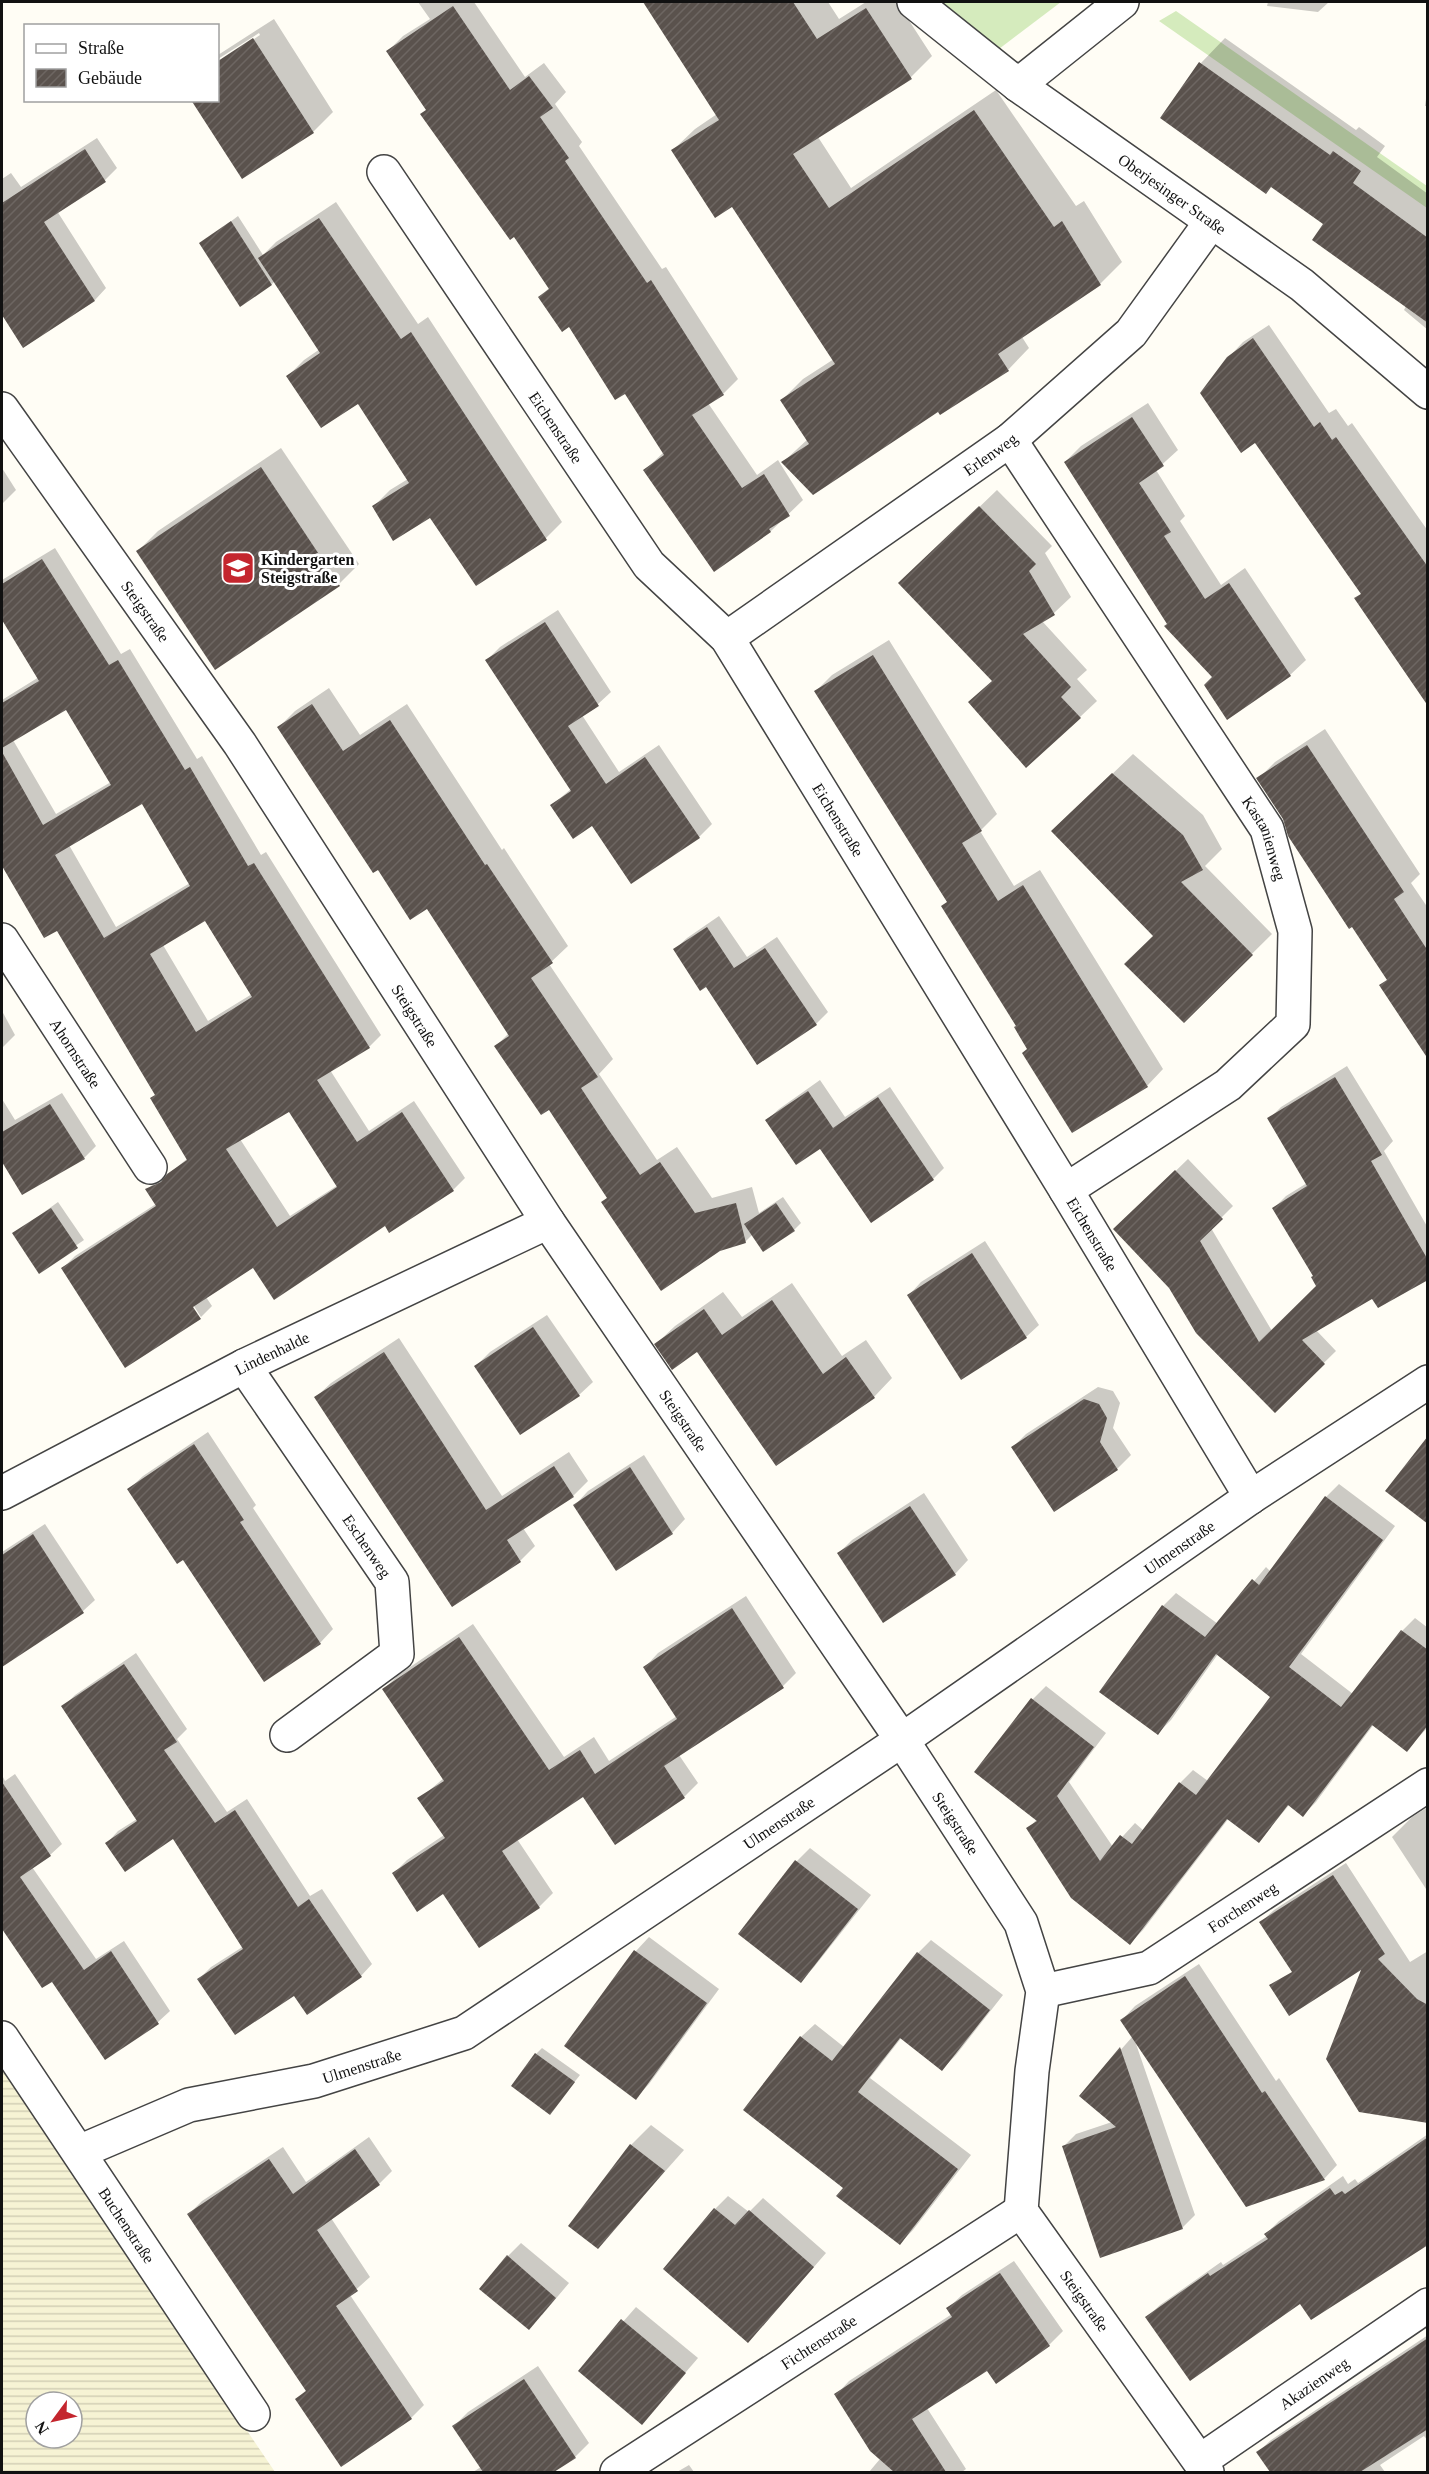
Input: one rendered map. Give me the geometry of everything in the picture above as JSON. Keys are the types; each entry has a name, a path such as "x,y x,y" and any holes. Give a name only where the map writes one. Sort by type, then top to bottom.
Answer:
{"street":[{"name":"Oberjesinger Straße","path":"914,2 1018,85 1302,285 1428,392"},
{"path":"1018,85 1122,2"},
{"name":"Eichenstraße","path":"384,172 649,566 727,638 1066,1190 1251,1497"},
{"name":"Erlenweg","path":"727,638 1010,440 1131,333 1211,222"},
{"name":"Steigstraße","path":"2,409 240,744 549,1222 902,1740 1021,1923 1043,1991 1032,2071 1021,2211 1203,2467"},
{"name":"Kastanienweg","path":"1010,440 1267,830 1295,931 1293,1024 1227,1085 1066,1190"},
{"name":"Ahornstraße","path":"2,940 150,1167"},
{"name":"Lindenhalde","path":"2,1493 244,1366 549,1222"},
{"name":"Eschenweg","path":"244,1366 392,1582 397,1654 287,1735"},
{"name":"Ulmenstraße","path":"79,2152 189,2105 314,2081 464,2033 902,1740 1251,1497 1428,1382"},
{"name":"Forchenweg","path":"1043,1991 1149,1968 1428,1785"},
{"name":"Buchenstraße","path":"2,2038 253,2414"},
{"name":"Fichtenstraße","path":"617,2472 1021,2211"},
{"name":"Akazienweg","path":"1203,2467 1428,2305"}],"shaded area":[{"path":"2,2068 275,2472 2,2472"}],"green space":[{"path":"924,2 1061,2 991,55"},
{"path":"1176,11 1427,186 1427,208 1159,21"}],"building":[{"path":"643,2 793,2 817,39 866,8 912,79 793,154 829,208 974,110 1054,227 1062,221 1101,285 998,354 1009,371 940,415 938,412 813,495 781,462 809,444 780,400 835,364 732,207 715,218 671,150 719,120"},
{"path":"453,6 510,90 529,76 553,108 540,117 569,158 565,161 647,283 651,280 724,395 692,415 742,488 764,474 790,516 769,529 771,532 714,572 643,470 664,455 625,394 615,400 569,327 562,332 538,297 549,289 514,237 510,240 420,114 426,110 386,51"},
{"path":"253,38 314,133 242,179 192,102 219,102 219,60"},
{"path":"1199,62 1330,155 1333,151 1361,171 1353,183 1428,238 1428,323 1312,240 1323,224 1271,187 1266,194 1160,118"},
{"path":"85,149 106,182 44,222 95,301 23,348 2,315 2,203"},
{"path":"319,218 401,339 411,332 547,540 476,586 430,518 393,541 372,506 409,483 358,404 321,428 286,376 320,353 258,258"},
{"path":"231,221 272,285 240,307 199,243"},
{"path":"1253,338 1314,427 1320,422 1332,440 1336,437 1428,567 1428,706 1354,598 1361,594 1255,443 1241,453 1200,393 1227,357"},
{"path":"1132,417 1164,466 1139,483 1171,532 1164,536 1205,599 1229,583 1291,676 1227,720 1204,685 1212,677 1164,626 1167,624 1064,462"},
{"name":"Kindergarten Steigstraße","path":"261,467 340,586 215,670 136,551"},
{"path":"979,506 1036,564 1029,571 1055,615 1023,634 1071,687 1061,697 1081,718 1026,768 968,702 992,681 898,583"},
{"path":"42,559 109,665 118,660 185,770 190,767 248,866 254,863 370,1048 317,1080 357,1142 402,1112 454,1191 389,1233 385,1226 274,1300 253,1268 193,1307 201,1319 125,1368 61,1268 156,1206 145,1189 161,1182 167,1174 187,1160 150,1098 155,1095 57,931 44,938 2,866 2,752 43,825 111,785 66,710 2,748 2,703 39,681 2,620 2,584","holes":["142,804 190,886 104,938 55,855","205,921 252,997 196,1032 150,954","289,1112 337,1187 277,1227 226,1149"]},
{"path":"545,622 599,706 568,726 606,784 645,757 700,838 631,884 592,826 573,839 550,805 571,791 485,660"},
{"path":"873,655 982,831 962,843 998,901 1023,885 1148,1087 1072,1133 1022,1053 1027,1049 1014,1027 1016,1026 941,906 947,902 814,691"},
{"path":"312,704 343,751 390,720 485,865 487,864 553,963 531,978 598,1077 581,1088 608,1129 640,1175 660,1162 695,1213 736,1203 746,1243 720,1251 661,1291 601,1202 607,1198 549,1110 541,1115 494,1046 509,1036 427,909 410,920 378,870 373,873 277,727"},
{"path":"1307,745 1404,892 1394,899 1428,951 1428,1059 1379,985 1387,980 1352,927 1349,929 1288,836 1283,819 1256,778"},
{"path":"1112,773 1183,835 1203,870 1181,882 1253,955 1184,1023 1124,964 1153,936 1051,831"},
{"path":"707,927 734,968 765,948 817,1025 757,1065 706,987 700,991 673,949"},
{"path":"1335,1077 1382,1155 1371,1161 1428,1260 1428,1280 1378,1308 1372,1299 1302,1340 1325,1364 1275,1413 1196,1333 1169,1288 1113,1229 1175,1170 1223,1219 1200,1241 1259,1342 1316,1286 1311,1277 1313,1276 1272,1208 1307,1186 1267,1118"},
{"path":"808,1091 833,1128 878,1097 934,1180 871,1223 820,1149 796,1165 765,1120"},
{"path":"50,1104 85,1159 22,1195 2,1162 2,1132"},
{"path":"776,1203 795,1231 763,1252 744,1224"},
{"path":"51,1208 78,1248 39,1274 12,1233"},
{"path":"972,1253 1027,1338 961,1380 907,1295"},
{"path":"772,1300 823,1374 846,1357 875,1398 776,1466 697,1352 672,1370 654,1344 704,1309 722,1335"},
{"path":"533,1327 580,1396 520,1435 474,1366"},
{"path":"384,1352 486,1510 554,1466 574,1497 507,1540 521,1562 452,1607 314,1397"},
{"path":"1084,1399 1099,1404 1107,1418 1100,1442 1118,1470 1054,1512 1011,1447"},
{"path":"1428,1436 1428,1524 1385,1491"},
{"path":"194,1444 244,1520 240,1522 321,1644 264,1682 183,1560 177,1564 127,1489"},
{"path":"630,1467 673,1534 616,1571 573,1505"},
{"path":"1325,1496 1383,1540 1289,1667 1341,1707 1401,1630 1428,1650 1428,1725 1407,1752 1372,1725 1303,1817 1288,1805 1259,1843 1227,1819 1130,1945 1071,1898 1026,1828 1037,1821 974,1772 1031,1698 1094,1747 1057,1796 1100,1861 1120,1835 1132,1844 1179,1782 1196,1795 1270,1697 1216,1654 1158,1735 1099,1692 1162,1605 1205,1637 1252,1579 1259,1585"},
{"path":"910,1506 956,1575 883,1623 837,1553"},
{"path":"33,1534 84,1613 2,1667 2,1555"},
{"path":"732,1608 784,1688 664,1766 685,1798 615,1845 583,1797 502,1851 540,1908 479,1948 443,1894 417,1912 392,1873 445,1838 417,1798 444,1781 382,1689 459,1637 549,1770 580,1750 595,1774 677,1719 643,1667"},
{"path":"124,1664 177,1742 164,1750 215,1823 235,1810 298,1907 309,1899 362,1977 307,2015 294,1996 235,2035 197,1979 243,1949 173,1839 125,1872 105,1843 137,1821 61,1706"},
{"path":"2,1782 51,1856 20,1877 84,1970 111,1951 159,2024 105,2060 52,1982 42,1988 2,1929"},
{"path":"795,1860 858,1909 801,1983 738,1934"},
{"path":"1333,1875 1385,1954 1378,1959 1417,1999 1428,2005 1428,2123 1359,2112 1326,2059 1361,1970 1289,2016 1269,1985 1292,1972 1259,1922"},
{"path":"634,1950 707,2003 636,2100 564,2046"},
{"path":"917,1952 990,2010 942,2071 900,2038 858,2092 958,2169 900,2245 836,2196 843,2188 743,2110 800,2036 832,2061"},
{"path":"1185,1976 1262,2093 1265,2091 1325,2180 1246,2207 1120,2020"},
{"path":"1120,2047 1183,2229 1100,2258 1062,2146 1116,2127 1079,2096"},
{"path":"535,2053 575,2082 550,2115 511,2086"},
{"path":"1428,2137 1428,2245 1311,2320 1300,2304 1190,2381 1145,2317 1208,2273 1210,2276 1268,2239 1264,2234 1330,2188 1335,2195 1342,2191 1345,2194"},
{"path":"630,2144 665,2171 598,2249 568,2226"},
{"path":"355,2149 380,2185 317,2230 358,2291 336,2306 412,2419 341,2467 295,2399 306,2391 187,2214 269,2159 293,2194"},
{"path":"714,2208 735,2225 749,2210 814,2267 748,2343 663,2269"},
{"path":"507,2255 556,2298 529,2330 479,2289"},
{"path":"1000,2273 1050,2346 996,2384 987,2371 912,2419 946,2472 894,2472 870,2451 834,2394 952,2317 946,2308"},
{"path":"621,2319 686,2373 642,2425 578,2371"},
{"path":"1428,2338 1428,2429 1360,2472 1270,2472 1256,2452"},
{"path":"524,2379 576,2458 554,2472 483,2472 452,2426"}],"place":[{"name":"Kindergarten Steigstraße","path":"238,568"}]}
